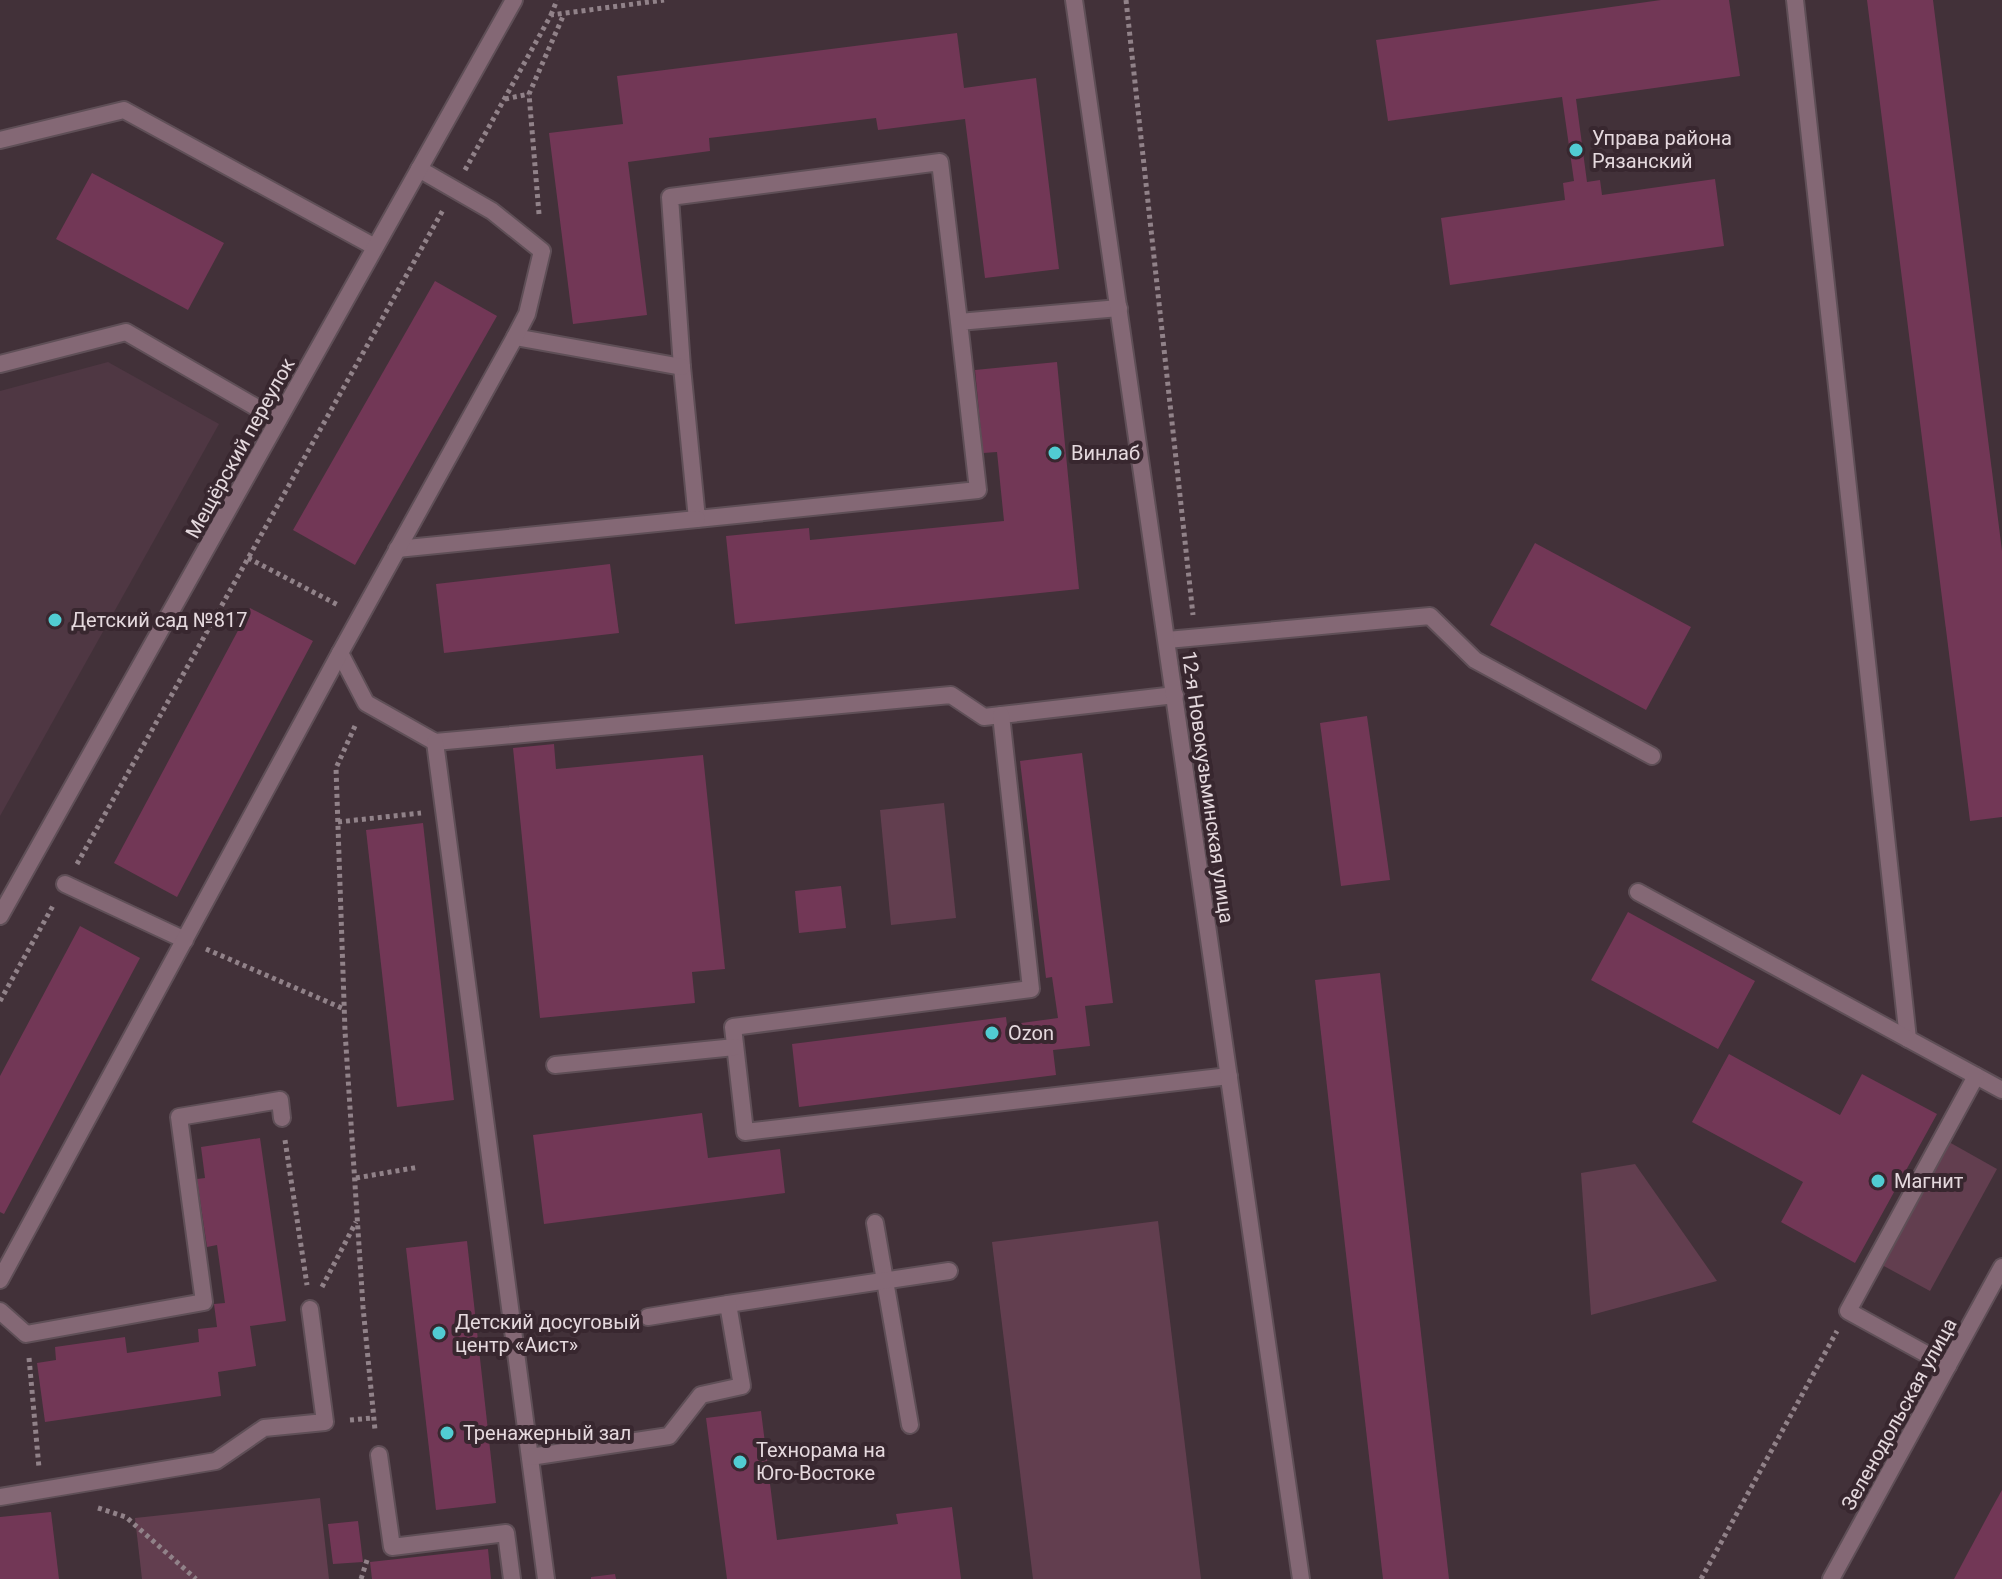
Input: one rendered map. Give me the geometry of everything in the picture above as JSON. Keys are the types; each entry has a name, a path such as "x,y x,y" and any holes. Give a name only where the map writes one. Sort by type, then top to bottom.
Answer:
{"street":[{"name":"Мещёрский переулок","path":"0,916 514,0"},
{"name":"12-я Новокузьминская улица","path":"1074,0 1301,1579"},
{"path":"1795,0 1908,1039"},
{"path":"0,140 124,110 375,247"},
{"path":"397,549 697,519 978,490 940,162 670,197 697,519"},
{"path":"0,1280 4,1262 185,940 527,314 542,251 492,211 419,169"},
{"path":"959,322 1119,308"},
{"path":"0,364 126,332 278,420"},
{"path":"515,337 682,367"},
{"path":"1167,640 1430,616 1475,660 1652,756"},
{"path":"340,653 366,703 435,742 951,695 984,717 1175,695"},
{"path":"1001,715 1031,989 733,1027 745,1132 1229,1076"},
{"path":"435,742 546,1579"},
{"path":"65,884 185,940"},
{"path":"1638,892 2002,1090"},
{"path":"555,1065 735,1047"},
{"path":"1948,1366 1848,1311 1976,1076"},
{"path":"0,1311 26,1334 204,1302 179,1117 280,1100 282,1118"},
{"path":"875,1223 910,1425"},
{"name":"Зеленодольская улица","path":"1831,1579 2002,1267"},
{"path":"648,1317 949,1271"},
{"path":"530,1457 669,1436 701,1395 742,1386 728,1304"},
{"path":"0,1497 216,1461 264,1428 325,1422 310,1309"},
{"path":"379,1455 392,1547 506,1533 512,1579"}],"path":[{"path":"0,1001 557,0"},
{"path":"551,15 664,0"},
{"path":"1126,0 1195,637"},
{"path":"542,251 529,94 564,14"},
{"path":"504,99 529,94"},
{"path":"248,558 360,617"},
{"path":"366,703 336,768 344,1009 373,1418"},
{"path":"338,822 444,810"},
{"path":"185,940 344,1009"},
{"path":"282,1118 310,1309"},
{"path":"356,1178 419,1167"},
{"path":"310,1309 357,1220"},
{"path":"1701,1579 1848,1311"}],"shaded area":[{"name":"Детский сад №817","path":"108,362 219,424 0,816 0,391"},
{"path":"944,803 956,918 891,925 880,810"},
{"path":"1949,1142 1997,1169 1930,1291 1882,1265"},
{"path":"1635,1164 1717,1281 1591,1315 1581,1173"},
{"path":"1158,1221 1201,1579 1033,1579 992,1242"},
{"path":"320,1498 329,1579 142,1579 135,1518"}],"building":[{"name":"Управа района Рязанский","path":"1661,0 1729,0 1740,76 1576,99 1587,182 1600,180 1602,195 1715,179 1724,246 1450,285 1441,218 1565,200 1563,183 1574,181 1562,97 1388,121 1376,40"},
{"path":"1867,0 1933,0 2002,551 2002,817 1970,821"},
{"path":"957,33 964,88 1036,78 1059,269 985,278 965,119 878,130 876,118 709,138 710,151 628,162 647,315 573,324 549,133 623,124 617,76"},
{"path":"92,173 224,243 188,310 56,239"},
{"path":"435,281 497,316 355,565 293,530"},
{"path":"1057,362 1079,589 735,624 726,536 809,528 810,540 1004,521 997,452 983,453 975,370"},
{"path":"1535,543 1691,627 1646,710 1490,625"},
{"path":"610,564 619,633 444,653 436,584"},
{"path":"250,608 313,641 177,897 114,863"},
{"path":"1367,716 1390,880 1341,886 1320,723"},
{"path":"554,744 556,769 703,755 725,969 692,972 695,1003 540,1018 513,748"},
{"path":"1082,753 1113,1003 1085,1006 1090,1046 1053,1050 1056,1075 799,1107 792,1044 1006,1017 1007,1025 1058,1018 1052,977 1046,978 1020,761"},
{"path":"423,823 454,1100 397,1107 366,830"},
{"path":"841,886 846,928 799,933 795,891"},
{"path":"1628,912 1755,981 1718,1049 1591,980"},
{"path":"80,926 140,958 4,1214 0,1212 0,1076"},
{"path":"1380,973 1449,1579 1383,1579 1333,1140 1315,980"},
{"path":"1729,1054 1840,1115 1862,1074 1937,1114 1855,1263 1781,1222 1803,1182 1692,1122"},
{"path":"702,1113 708,1158 780,1149 785,1193 544,1224 533,1135"},
{"path":"260,1138 286,1321 250,1326 256,1366 218,1372 221,1396 45,1422 37,1363 56,1360 55,1347 125,1337 127,1353 199,1342 198,1329 217,1327 214,1304 225,1303 217,1245 207,1247 197,1179 205,1178 201,1147"},
{"path":"467,1241 496,1503 436,1510 406,1248"},
{"name":"Технорама на Юго-Востоке","path":"761,1411 777,1540 898,1524 896,1514 952,1507 961,1579 727,1579 706,1418"},
{"path":"2002,1490 2002,1579 1954,1579 1992,1508"},
{"path":"51,1512 59,1579 0,1579 0,1517"},
{"path":"358,1521 363,1562 333,1564 328,1524"},
{"path":"488,1549 491,1579 372,1579 370,1562"},
{"path":"615,1574 616,1579 591,1579 591,1577"}],"place":[{"name":"Управа района Рязанский","path":"1576,150"},
{"name":"Винлаб","path":"1055,453"},
{"name":"Детский сад №817","path":"55,620"},
{"name":"Ozon","path":"992,1033"},
{"name":"Магнит","path":"1878,1181"},
{"name":"Детский досуговый центр «Аист»","path":"439,1333"},
{"name":"Тренажерный зал","path":"447,1433"},
{"name":"Технорама на Юго-Востоке","path":"740,1462"}]}
